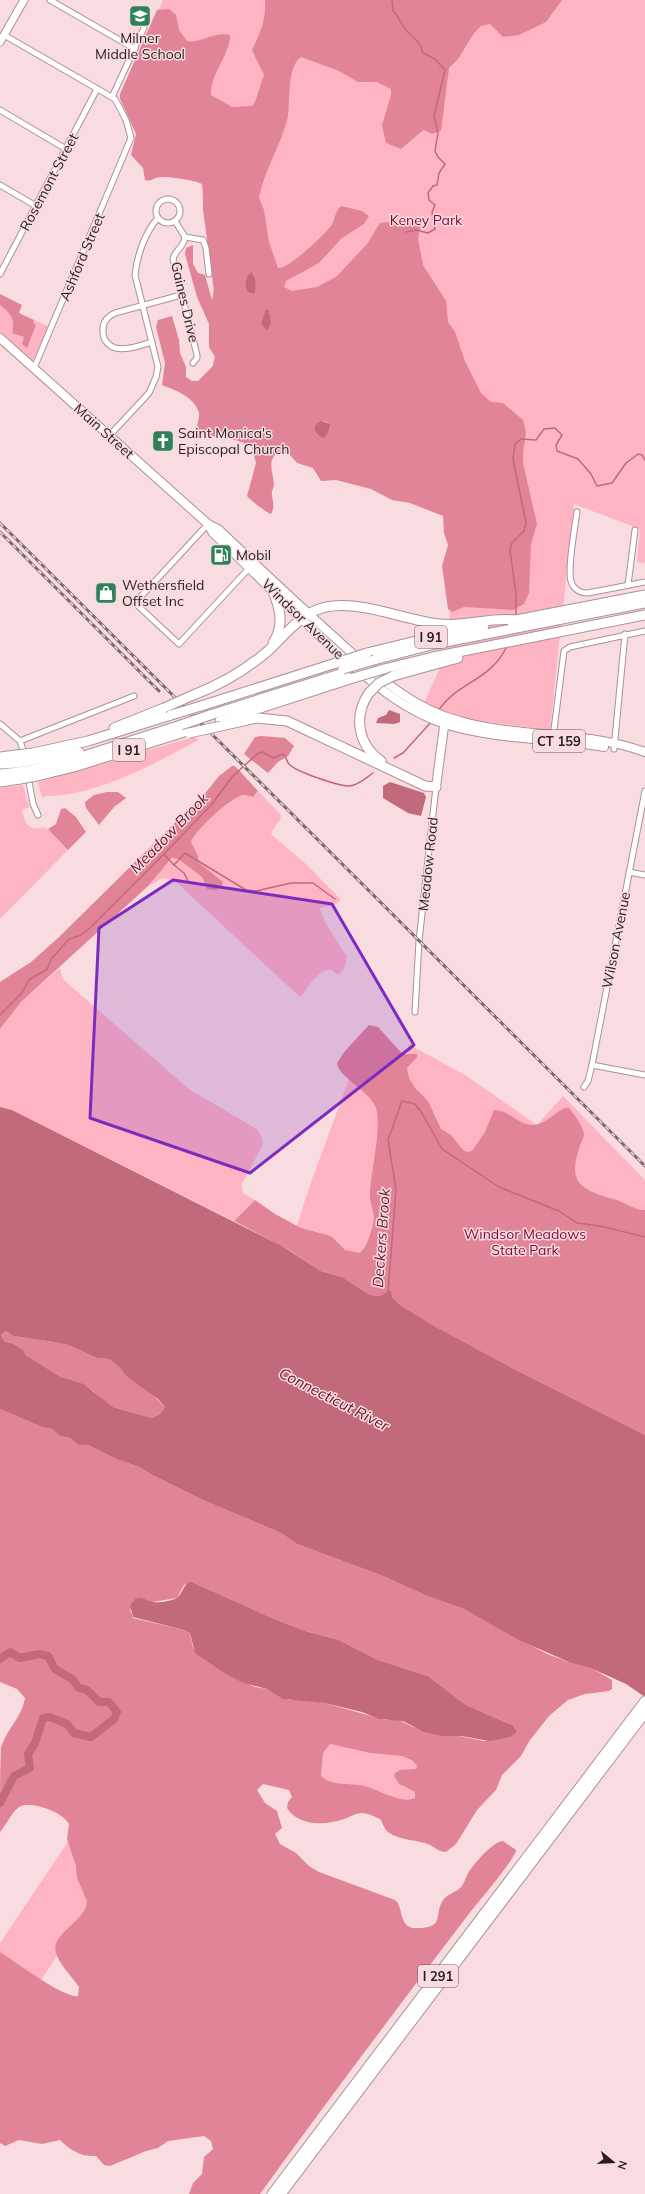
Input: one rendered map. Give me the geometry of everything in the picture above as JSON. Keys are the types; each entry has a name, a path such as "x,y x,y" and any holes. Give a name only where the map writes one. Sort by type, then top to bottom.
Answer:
{"highway":[{"path":"263,655 276,638 280,625 280,610 274,587"},
{"name":"I 91","path":"0,782 18,767 35,765 66,769 175,735 181,725 376,661 428,638 498,622 540,616 645,595"},
{"path":"436,787 382,762 369,750 361,735 360,721 362,708 369,693 379,683 393,676 505,643 534,630 645,603"},
{"path":"88,741 107,731 164,708 236,675 263,655 305,617 320,609 339,606 365,609 441,625 498,622"},
{"path":"534,630 645,608"},
{"path":"344,671 376,661 492,635 645,615"},
{"name":"I 91","path":"376,661 485,649"},
{"name":"I 91","path":"35,765 88,741 181,725 344,671"},
{"path":"211,716 288,721 425,786 436,787"},
{"path":"0,774 18,767 63,762 181,725"},
{"name":"I 91","path":"0,757 18,767"},
{"path":"0,764 18,767"},
{"name":"I 291","path":"281,2194 606,1759 645,1701"},
{"name":"I 291","path":"272,2194 606,1759 645,1713"}],"main road":[{"path":"2,38 24,0"},
{"name":"Main Street","path":"0,338 208,524"},
{"name":"Windsor Avenue","path":"208,524 218,529 241,556 380,689 407,707 438,718 494,730 589,741 645,752"},
{"name":"Meadow Road","path":"436,787 438,718"},
{"name":"Windsor Avenue","path":"615,746 645,758"}],"street":[{"path":"50,0 136,49"},
{"path":"2,38 112,97 136,49 144,28"},
{"name":"Rosemont Street","path":"0,274 97,89"},
{"name":"Ashford Street","path":"34,368 129,145 130,130 117,102 112,97"},
{"path":"0,110 66,148"},
{"path":"0,185 36,206"},
{"path":"172,200 180,208 179,216 175,221 166,223 158,218 156,210 160,203 172,200"},
{"path":"109,436 147,394 153,385 158,367 136,283 136,268 151,226 158,218"},
{"path":"175,221 185,237 203,240 206,248 209,274"},
{"name":"Gaines Drive","path":"185,237 183,245 172,259 197,355 197,358 193,364"},
{"path":"0,260 6,263"},
{"path":"152,342 121,349 110,345 104,338 103,326 108,316 115,312 181,295"},
{"path":"577,512 570,577 572,584 577,590 588,593 645,582"},
{"path":"208,524 135,603 179,644 252,565"},
{"path":"628,585 635,530"},
{"path":"553,737 563,655 570,647 625,634 645,631"},
{"path":"615,746 625,634"},
{"path":"20,741 134,696"},
{"path":"0,724 20,741 24,749 33,804 38,815"},
{"name":"Meadow Road","path":"415,1012 418,944 436,787"},
{"name":"Wilson Avenue","path":"584,1087 588,1082 592,1065 645,791"},
{"path":"629,872 645,875"},
{"path":"592,1065 645,1075"}],"highlighted area":[{"path":"173,880 332,904 414,1045 250,1173 90,1118 99,928"}],"green space":[{"name":"Keney Park","path":"163,0 645,0 645,563 637,562 640,529 574,504 550,730 458,718 424,703 445,657 464,498 206,390 219,340 201,183 150,164 120,96"},
{"path":"265,0 562,0 546,22 519,35 503,37 490,24 481,26 474,33 458,59 449,68 441,131 432,134 424,130 401,149 386,143 382,125 391,95 391,89 377,82 358,82 339,71 301,57 293,68 291,76 288,116 282,137 265,177 259,198 264,210 269,242 278,268 283,267 297,258 321,237 331,226 337,210 341,206 362,211 369,216 364,224 342,238 319,263 286,281 284,287 292,291 317,287 336,277 367,244 380,223 394,222 421,224 418,239 423,265 446,301 448,322 455,332 465,361 481,393 491,402 503,403 523,420 526,432 523,463 537,524 531,544 529,593 524,604 513,610 464,607 452,612 448,609 442,566 448,545 444,533 443,516 410,503 392,500 371,489 336,480 321,481 313,468 297,463 289,454 280,451 275,454 271,467 274,486 272,493 273,509 271,514 266,511 247,496 256,463 252,448 239,441 209,436 197,431 199,413 197,407 189,398 162,385 165,363 156,327 158,320 172,316 179,340 180,353 186,367 186,377 192,381 198,381 213,366 215,357 209,347 209,324 197,297 185,254 186,248 193,245 193,264 198,273 205,275 212,300 214,289 203,210 203,187 202,184 176,178 161,177 145,180 143,168 131,155 136,134 120,99 120,94 157,10 169,9 176,15 179,30 187,41 197,41 224,34 230,35 227,50 214,79 211,95 232,107 252,106 255,102 264,75 252,50 262,26 265,14","holes":["254,273 256,289 246,281 247,278","266,309 269,310 271,323 268,330 264,328 261,323","324,421 330,423 331,426 326,436 318,435 314,430"]},
{"path":"0,294 22,305 19,313 34,320 33,323 36,325 27,348 22,344 24,337 12,333 13,320 7,311 0,305"},
{"path":"0,305 7,311 13,320 12,333 24,337 24,340 33,331 36,325 33,323 34,320 50,327 35,359 31,360 0,333"},
{"path":"194,737 198,740 164,759 124,777 84,791 64,795 46,796 42,798 38,782"},
{"path":"255,737 285,738 294,746 288,756 278,762 268,773 244,754"},
{"path":"232,766 235,766 258,791 253,797 244,795 238,797 223,807 199,830 191,842 198,856 198,862 223,882 221,888 216,890 207,889 202,877 178,859 172,858 147,887 21,1002 0,1029 0,982 31,962 58,938 207,791 219,776"},
{"path":"23,785 29,807 22,810 24,819 28,826 31,828 44,827 53,833 68,850 0,919 0,788"},
{"path":"258,791 281,815 280,820 271,832 272,835 307,865 341,900 336,904 320,908 325,922 347,957 344,969 338,975 331,970 321,973 313,980 300,997 175,881 163,878 147,887 160,871 175,857 202,877 205,886 223,882 207,870 198,860 194,854 191,842 198,830 212,816 240,796 256,795"},
{"path":"107,792 118,792 126,798 114,807 99,825 86,808 85,802 94,795"},
{"path":"65,808 76,817 86,832 68,850 48,829 56,824 61,809"},
{"path":"60,968 62,977 66,982 189,1089 258,1130 263,1141 262,1146 241,1186 244,1194 255,1200 234,1221 12,1110 0,1107 0,1029 21,1002"},
{"name":"Windsor Meadows State Park","path":"369,1025 378,1027 402,1054 417,1054 417,1057 407,1068 409,1078 415,1088 428,1101 441,1129 451,1135 462,1149 467,1152 472,1151 485,1132 494,1110 504,1112 523,1123 534,1125 540,1124 562,1110 569,1108 580,1123 584,1134 576,1161 575,1170 580,1184 602,1196 617,1200 637,1209 645,1210 645,1435 514,1369 434,1326 400,1305 392,1297 390,1291 387,1291 379,1296 370,1295 342,1277 321,1271 289,1250 234,1221 255,1200 275,1214 301,1228 332,1237 345,1250 359,1253 365,1247 371,1232 374,1218 370,1196 378,1116 373,1102 343,1074 337,1063 345,1051"},
{"name":"Windsor Meadows State Park","path":"376,1025 407,1058 408,1044 465,1075 537,1125 563,1096 645,1180 645,1435 514,1369 289,1250 310,1185 365,1036"},
{"path":"6,1331 13,1336 68,1345 97,1358 109,1359 120,1368 126,1376 148,1390 165,1407 160,1414 152,1418 113,1407 98,1397 93,1391 61,1377 26,1355 23,1350 14,1344 4,1341 1,1335"},
{"path":"0,1409 42,1427 52,1429 60,1436 70,1438 78,1445 88,1445 116,1459 139,1467 203,1500 281,1533 297,1544 383,1576 427,1596 464,1609 547,1654 593,1669 612,1680 612,1689 609,1691 585,1694 568,1700 549,1716 530,1740 521,1756 502,1775 496,1790 477,1810 456,1844 446,1852 439,1851 425,1843 393,1835 387,1831 380,1819 367,1814 362,1813 337,1821 321,1823 313,1823 298,1819 287,1808 288,1802 292,1797 289,1790 263,1784 257,1790 265,1803 277,1811 282,1828 275,1834 280,1844 296,1853 309,1866 319,1872 395,1900 399,1906 403,1920 409,1927 412,1928 428,1927 436,1922 439,1909 444,1899 461,1887 474,1864 494,1845 503,1841 516,1850 503,1872 468,1915 389,2019 260,2194 189,2194 193,2183 202,2174 204,2157 213,2149 211,2141 204,2136 168,2141 158,2148 146,2151 110,2166 104,2165 96,2156 76,2152 60,2140 42,2144 19,2140 5,2146 0,2143 0,1952 51,1986 62,1992 78,1996 79,1987 60,1962 56,1953 56,1946 58,1939 81,1915 87,1901 77,1878 76,1866 67,1839 69,1824 60,1815 39,1806 24,1805 16,1809 0,1832 1,1748 6,1735 21,1711 25,1698 17,1689 0,1682","holes":["192,1582 272,1618 305,1631 339,1640 378,1660 428,1676 466,1705 512,1725 496,1739 484,1741 413,1727 397,1719 385,1720 325,1703 307,1700 289,1700 267,1689 255,1687 227,1675 193,1648 190,1633 184,1630 133,1618 130,1609 152,1602 177,1598 184,1585","330,1744 370,1753 402,1756 413,1761 417,1766 416,1769 400,1770 395,1773 394,1776 399,1784 415,1792 415,1798 409,1800 402,1799 366,1786 340,1784 325,1779 321,1776 323,1753"]},
{"path":"330,1744 370,1753 402,1756 413,1761 417,1766 416,1769 397,1771 402,1786 415,1792 415,1798 409,1800 402,1799 366,1786 340,1784 325,1779 321,1776 323,1753"},
{"path":"92,1806 89,1906 29,1999 0,1978 0,1943"}],"water":[{"path":"251,272 253,273 256,282 254,294 248,292 246,287 246,279"},
{"path":"266,309 269,310 271,323 268,330 264,328 261,323"},
{"path":"321,421 331,424 328,433 324,438 319,436 314,430 316,424"},
{"path":"389,710 400,714 400,722 394,724 376,723 378,718 386,715"},
{"path":"390,782 424,793 426,797 421,816 408,813 383,798 383,786"},
{"name":"Connecticut River","path":"0,1107 12,1110 282,1246 321,1271 342,1277 370,1295 379,1296 387,1291 391,1291 392,1297 400,1305 434,1326 514,1369 645,1435 645,1697 626,1684 593,1669 571,1663 519,1640 464,1609 427,1596 383,1576 297,1544 281,1533 203,1500 139,1467 116,1459 88,1445 78,1445 70,1438 60,1436 52,1429 42,1427 0,1409","holes":["6,1331 13,1336 68,1345 97,1358 109,1359 120,1368 126,1376 158,1399 165,1407 160,1414 152,1418 113,1407 83,1384 61,1377 26,1355 23,1350 14,1344 4,1341 1,1335"]},
{"path":"189,1582 305,1631 339,1640 378,1660 428,1676 466,1705 512,1725 517,1732 510,1737 490,1741 461,1736 442,1736 424,1732 403,1721 379,1719 362,1712 325,1703 283,1699 267,1689 244,1683 227,1675 195,1653 190,1633 184,1630 133,1617 130,1606 135,1599 142,1598 155,1602 173,1600 179,1596"}],"waterway":[{"path":"392,0 393,11 406,30 418,42 423,53 435,59 445,70 434,116 438,133 435,151 438,157 445,164 439,173 437,185 433,186 428,193 429,200 435,205 432,212 435,229 428,233 416,230 406,232"},
{"name":"Meadow Brook","path":"516,616 516,594 510,550 512,543 524,531 526,523 513,459 515,444 521,439 536,440 544,429 555,428 562,435 556,445 557,451 578,459 591,474 597,486 612,483 626,463 638,454 642,455 645,460"},
{"name":"Meadow Brook","path":"438,711 455,693 492,667 500,658 507,646"},
{"name":"Meadow Brook","path":"394,758 403,753 432,721"},
{"name":"Meadow Brook","path":"0,1015 21,994 29,980 47,969 52,958 69,939 81,935 90,928 212,804 232,777 257,754 262,752 273,758 283,754 287,762 300,771 336,784 349,786 356,785 373,773"},
{"path":"164,854 174,865 185,853 246,890 256,891 291,883 313,883 335,899"},
{"path":"174,865 184,873 188,881"},
{"name":"Deckers Brook","path":"388,1292 396,1189 388,1140 402,1101 415,1104 422,1113 442,1149 499,1187 559,1211 577,1223 600,1226 645,1237"},
{"path":"0,1659 10,1652 20,1658 39,1654 48,1656 55,1669 72,1679 79,1688 87,1690 99,1702 109,1702 117,1712 114,1719 91,1737 74,1733 67,1724 50,1717 43,1718 35,1743 28,1754 30,1768 14,1776 0,1803"}],"railway":[{"path":"0,523 645,1166"},
{"path":"0,532 159,691"}],"place":[{"name":"Milner Middle School","path":"140,16"},
{"name":"Saint Monica's Episcopal Church","path":"163,441"},
{"name":"Mobil","path":"221,555"},
{"name":"Wethersfield Offset Inc","path":"106,593"}]}
